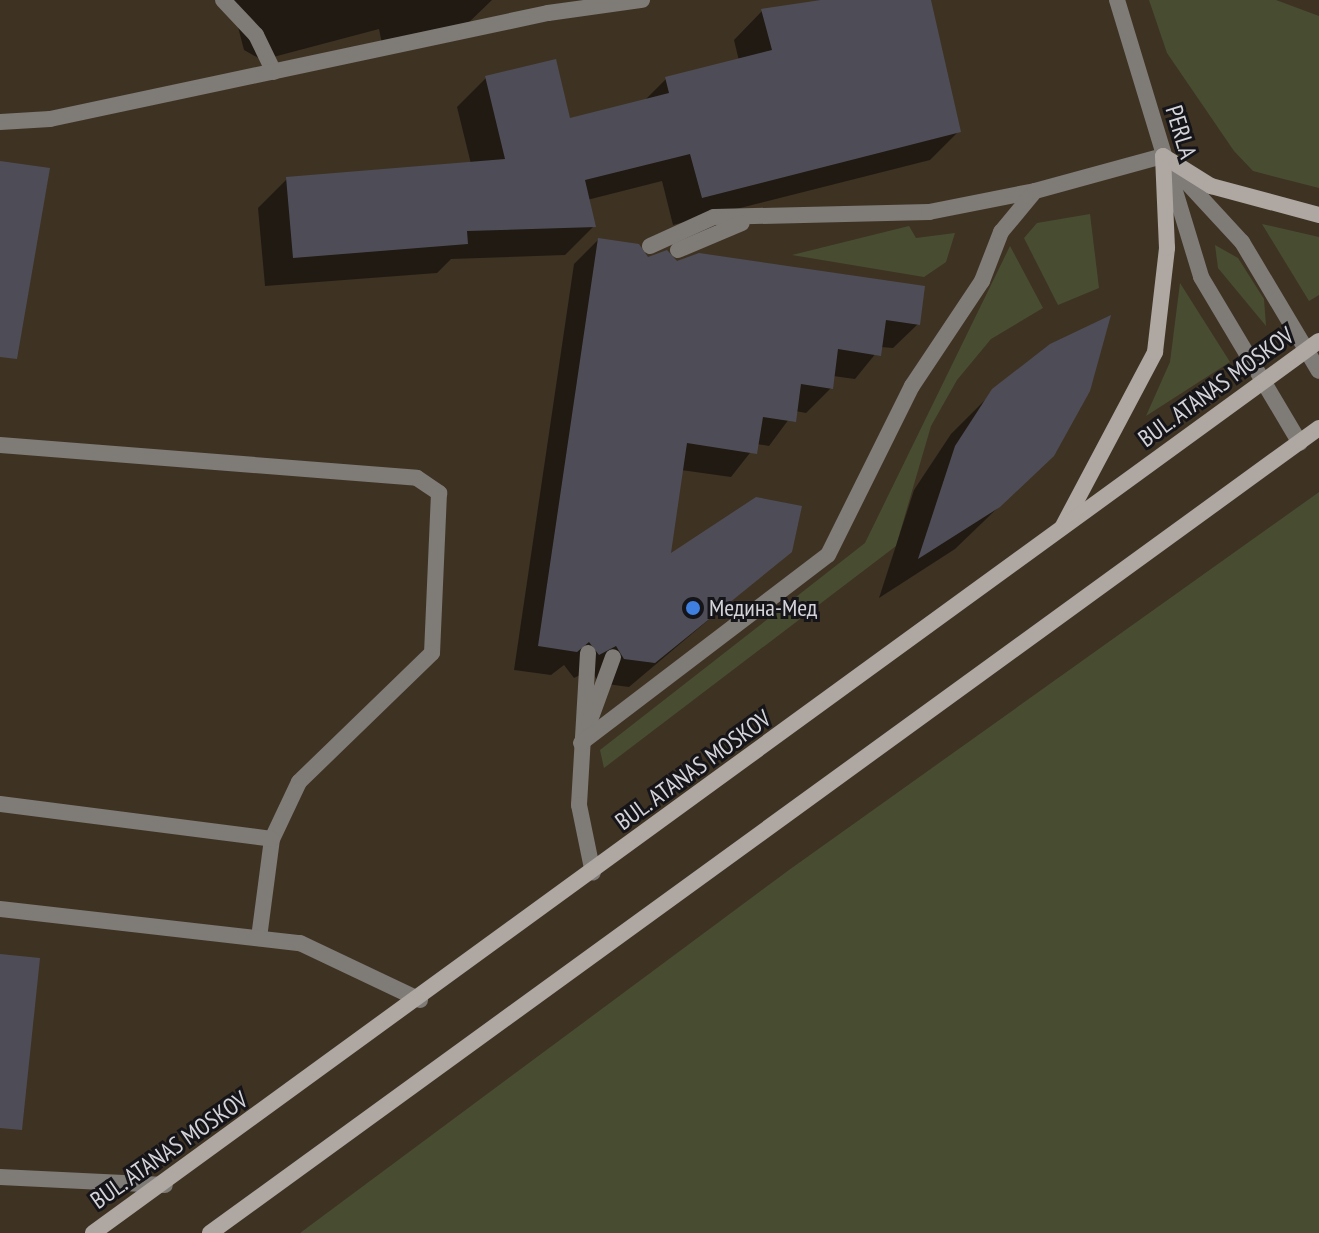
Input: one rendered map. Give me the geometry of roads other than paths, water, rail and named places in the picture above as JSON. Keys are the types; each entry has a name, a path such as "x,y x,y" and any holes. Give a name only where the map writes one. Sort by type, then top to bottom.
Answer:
{"main road":[{"path":"1163,156 1211,186 1319,215"},
{"path":"1061,530 1155,352 1167,248 1163,156"},
{"name":"BUL. ATANAS MOSKOV","path":"93,1233 165,1185 420,1000 1313,346"},
{"path":"210,1233 1319,428"}],"street":[{"path":"223,0 256,35 274,72"},
{"path":"0,122 274,72 547,6 642,0"},
{"name":"PERLA","path":"1117,0 1201,277 1300,443"},
{"path":"650,246 714,217 811,211 929,212 1035,191 1163,156 1242,242 1313,346 1319,371"},
{"path":"581,743 828,555 912,386 982,281 1001,232 1035,191"},
{"path":"678,250 714,229 811,211"},
{"path":"0,445 417,478 439,493 432,653 299,782 272,839 259,938"},
{"path":"588,653 579,805 593,873"},
{"path":"581,743 613,657"},
{"path":"0,804 272,839"},
{"path":"0,909 300,943 420,1000"},
{"path":"0,1177 165,1185"}],"place":[{"name":"Медина-Мед","path":"693,608"}]}
